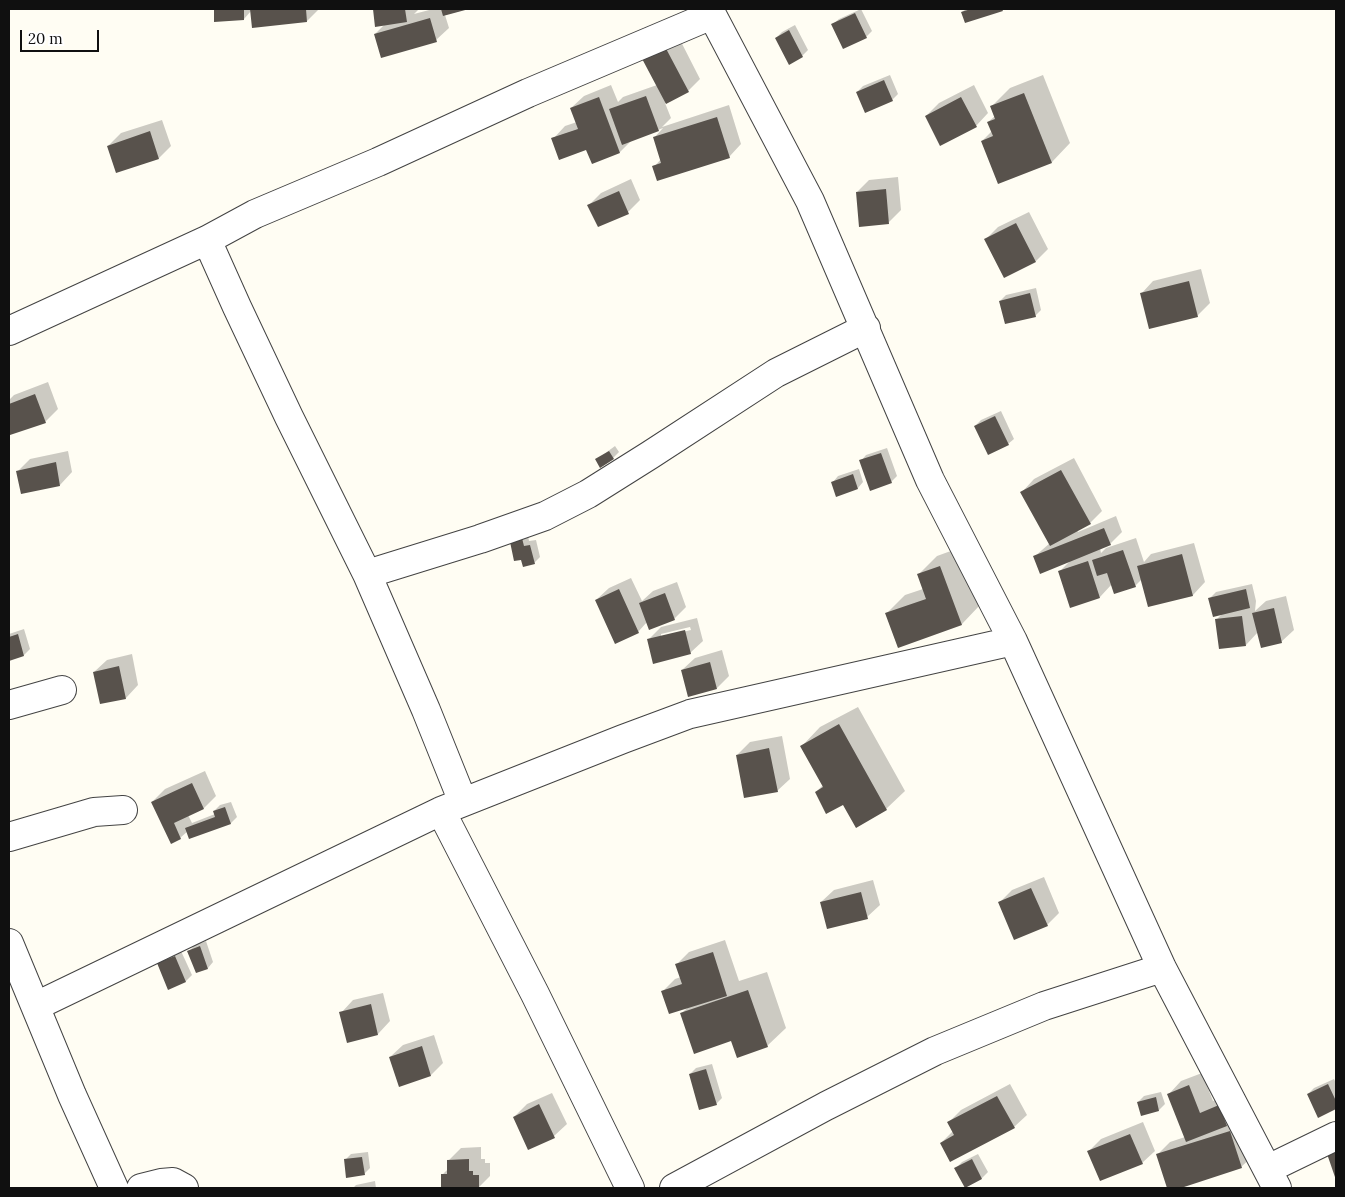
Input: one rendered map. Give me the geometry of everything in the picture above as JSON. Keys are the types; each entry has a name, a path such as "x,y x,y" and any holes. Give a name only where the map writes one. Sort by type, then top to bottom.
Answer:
{"street":[{"path":"9,331 207,240 256,214 378,162 528,92 710,12 810,201 930,480 1013,641 1162,968 1272,1179 1336,1136"},
{"path":"207,240 289,417 367,574 426,710 452,807 535,994 630,1188"},
{"path":"367,574 480,539 545,516 588,494 635,465 776,373 866,328"},
{"path":"36,1006 452,807 690,714 1013,641"},
{"path":"9,705 62,690"},
{"path":"9,838 94,812 123,810"},
{"path":"9,943 72,1095 114,1188"},
{"path":"674,1188 826,1106 935,1051 1044,1006 1162,968"},
{"path":"141,1188 173,1182 184,1188"}],"building":[{"path":"214,9 244,9 244,20 214,22"},
{"path":"250,9 306,9 307,22 252,28"},
{"path":"373,9 405,9 407,22 375,27"},
{"path":"441,9 469,9 443,16"},
{"path":"971,9 1002,9 1003,11 965,23 961,12"},
{"path":"855,13 867,38 843,49 831,24"},
{"path":"430,18 437,42 381,58 374,34"},
{"path":"789,30 803,57 789,65 775,38"},
{"path":"662,41 689,92 666,104 639,53"},
{"path":"884,80 893,101 865,113 856,92"},
{"path":"1024,93 1052,163 998,184 981,141 993,136 987,122 995,119 990,106"},
{"path":"646,96 659,131 622,145 609,109"},
{"path":"599,97 620,153 592,164 586,150 559,160 551,138 578,129 570,108"},
{"path":"961,97 977,127 940,146 925,116"},
{"path":"717,117 730,158 657,181 652,166 661,163 653,137"},
{"path":"150,131 159,159 116,173 107,146"},
{"path":"886,189 889,224 859,227 856,192"},
{"path":"619,191 629,214 598,227 587,205"},
{"path":"1016,223 1036,262 1004,278 984,239"},
{"path":"1189,281 1198,317 1149,329 1140,293"},
{"path":"1030,293 1036,317 1005,324 999,301"},
{"path":"35,394 46,423 10,435 9,404"},
{"path":"995,416 1009,445 988,455 974,426"},
{"path":"609,451 614,459 600,468 595,459"},
{"path":"881,453 892,483 870,491 859,460"},
{"path":"56,462 60,486 21,494 16,471"},
{"path":"1061,470 1091,524 1050,546 1020,492"},
{"path":"853,474 858,489 836,497 831,482"},
{"path":"1104,528 1111,545 1040,574 1033,556"},
{"path":"521,534 524,546 530,545 535,564 523,567 521,560 514,561 509,537"},
{"path":"1123,550 1136,587 1114,594 1107,573 1097,576 1092,560"},
{"path":"1182,554 1193,596 1148,607 1137,566"},
{"path":"1088,561 1100,598 1070,608 1058,571"},
{"path":"940,566 962,625 898,648 885,613 926,599 917,574"},
{"path":"619,589 639,633 615,644 595,600"},
{"path":"1246,589 1250,608 1213,617 1208,598"},
{"path":"665,593 675,620 649,630 639,603"},
{"path":"1274,608 1282,643 1261,648 1252,613"},
{"path":"1242,616 1246,646 1219,649 1215,619"},
{"path":"685,630 691,654 653,664 647,639"},
{"path":"18,634 24,656 9,661 9,637"},
{"path":"710,662 717,689 688,697 681,670"},
{"path":"119,666 126,699 100,704 93,672"},
{"path":"839,724 887,810 856,828 843,805 826,814 815,792 823,787 800,746"},
{"path":"769,748 778,792 744,798 736,755"},
{"path":"192,783 204,809 174,823 181,839 171,844 151,802"},
{"path":"225,807 231,824 189,839 185,828 215,817 213,811"},
{"path":"1031,888 1048,926 1014,940 998,902"},
{"path":"861,892 868,919 827,929 820,902"},
{"path":"200,946 208,969 196,973 187,951"},
{"path":"713,952 727,996 669,1014 661,991 682,984 675,964"},
{"path":"175,956 186,982 168,990 157,963"},
{"path":"748,990 768,1047 737,1058 731,1041 694,1054 680,1013"},
{"path":"371,1004 378,1035 347,1043 339,1012"},
{"path":"422,1046 431,1076 399,1087 389,1057"},
{"path":"706,1069 717,1105 699,1110 689,1074"},
{"path":"1328,1084 1336,1101 1336,1109 1318,1118 1307,1094"},
{"path":"1189,1085 1200,1113 1219,1105 1227,1126 1186,1142 1167,1094"},
{"path":"997,1096 1015,1128 950,1162 940,1143 954,1135 947,1122"},
{"path":"1156,1097 1159,1111 1141,1116 1137,1102"},
{"path":"539,1104 555,1138 528,1150 513,1117"},
{"path":"1230,1131 1242,1168 1181,1188 1167,1188 1156,1154"},
{"path":"1130,1134 1143,1164 1100,1181 1087,1151"},
{"path":"1336,1145 1336,1180 1325,1148"},
{"path":"362,1157 365,1175 346,1178 344,1159"},
{"path":"469,1159 469,1171 473,1171 473,1175 479,1175 479,1188 441,1188 441,1174 447,1174 447,1160"},
{"path":"972,1159 982,1179 965,1188 954,1168"}]}
